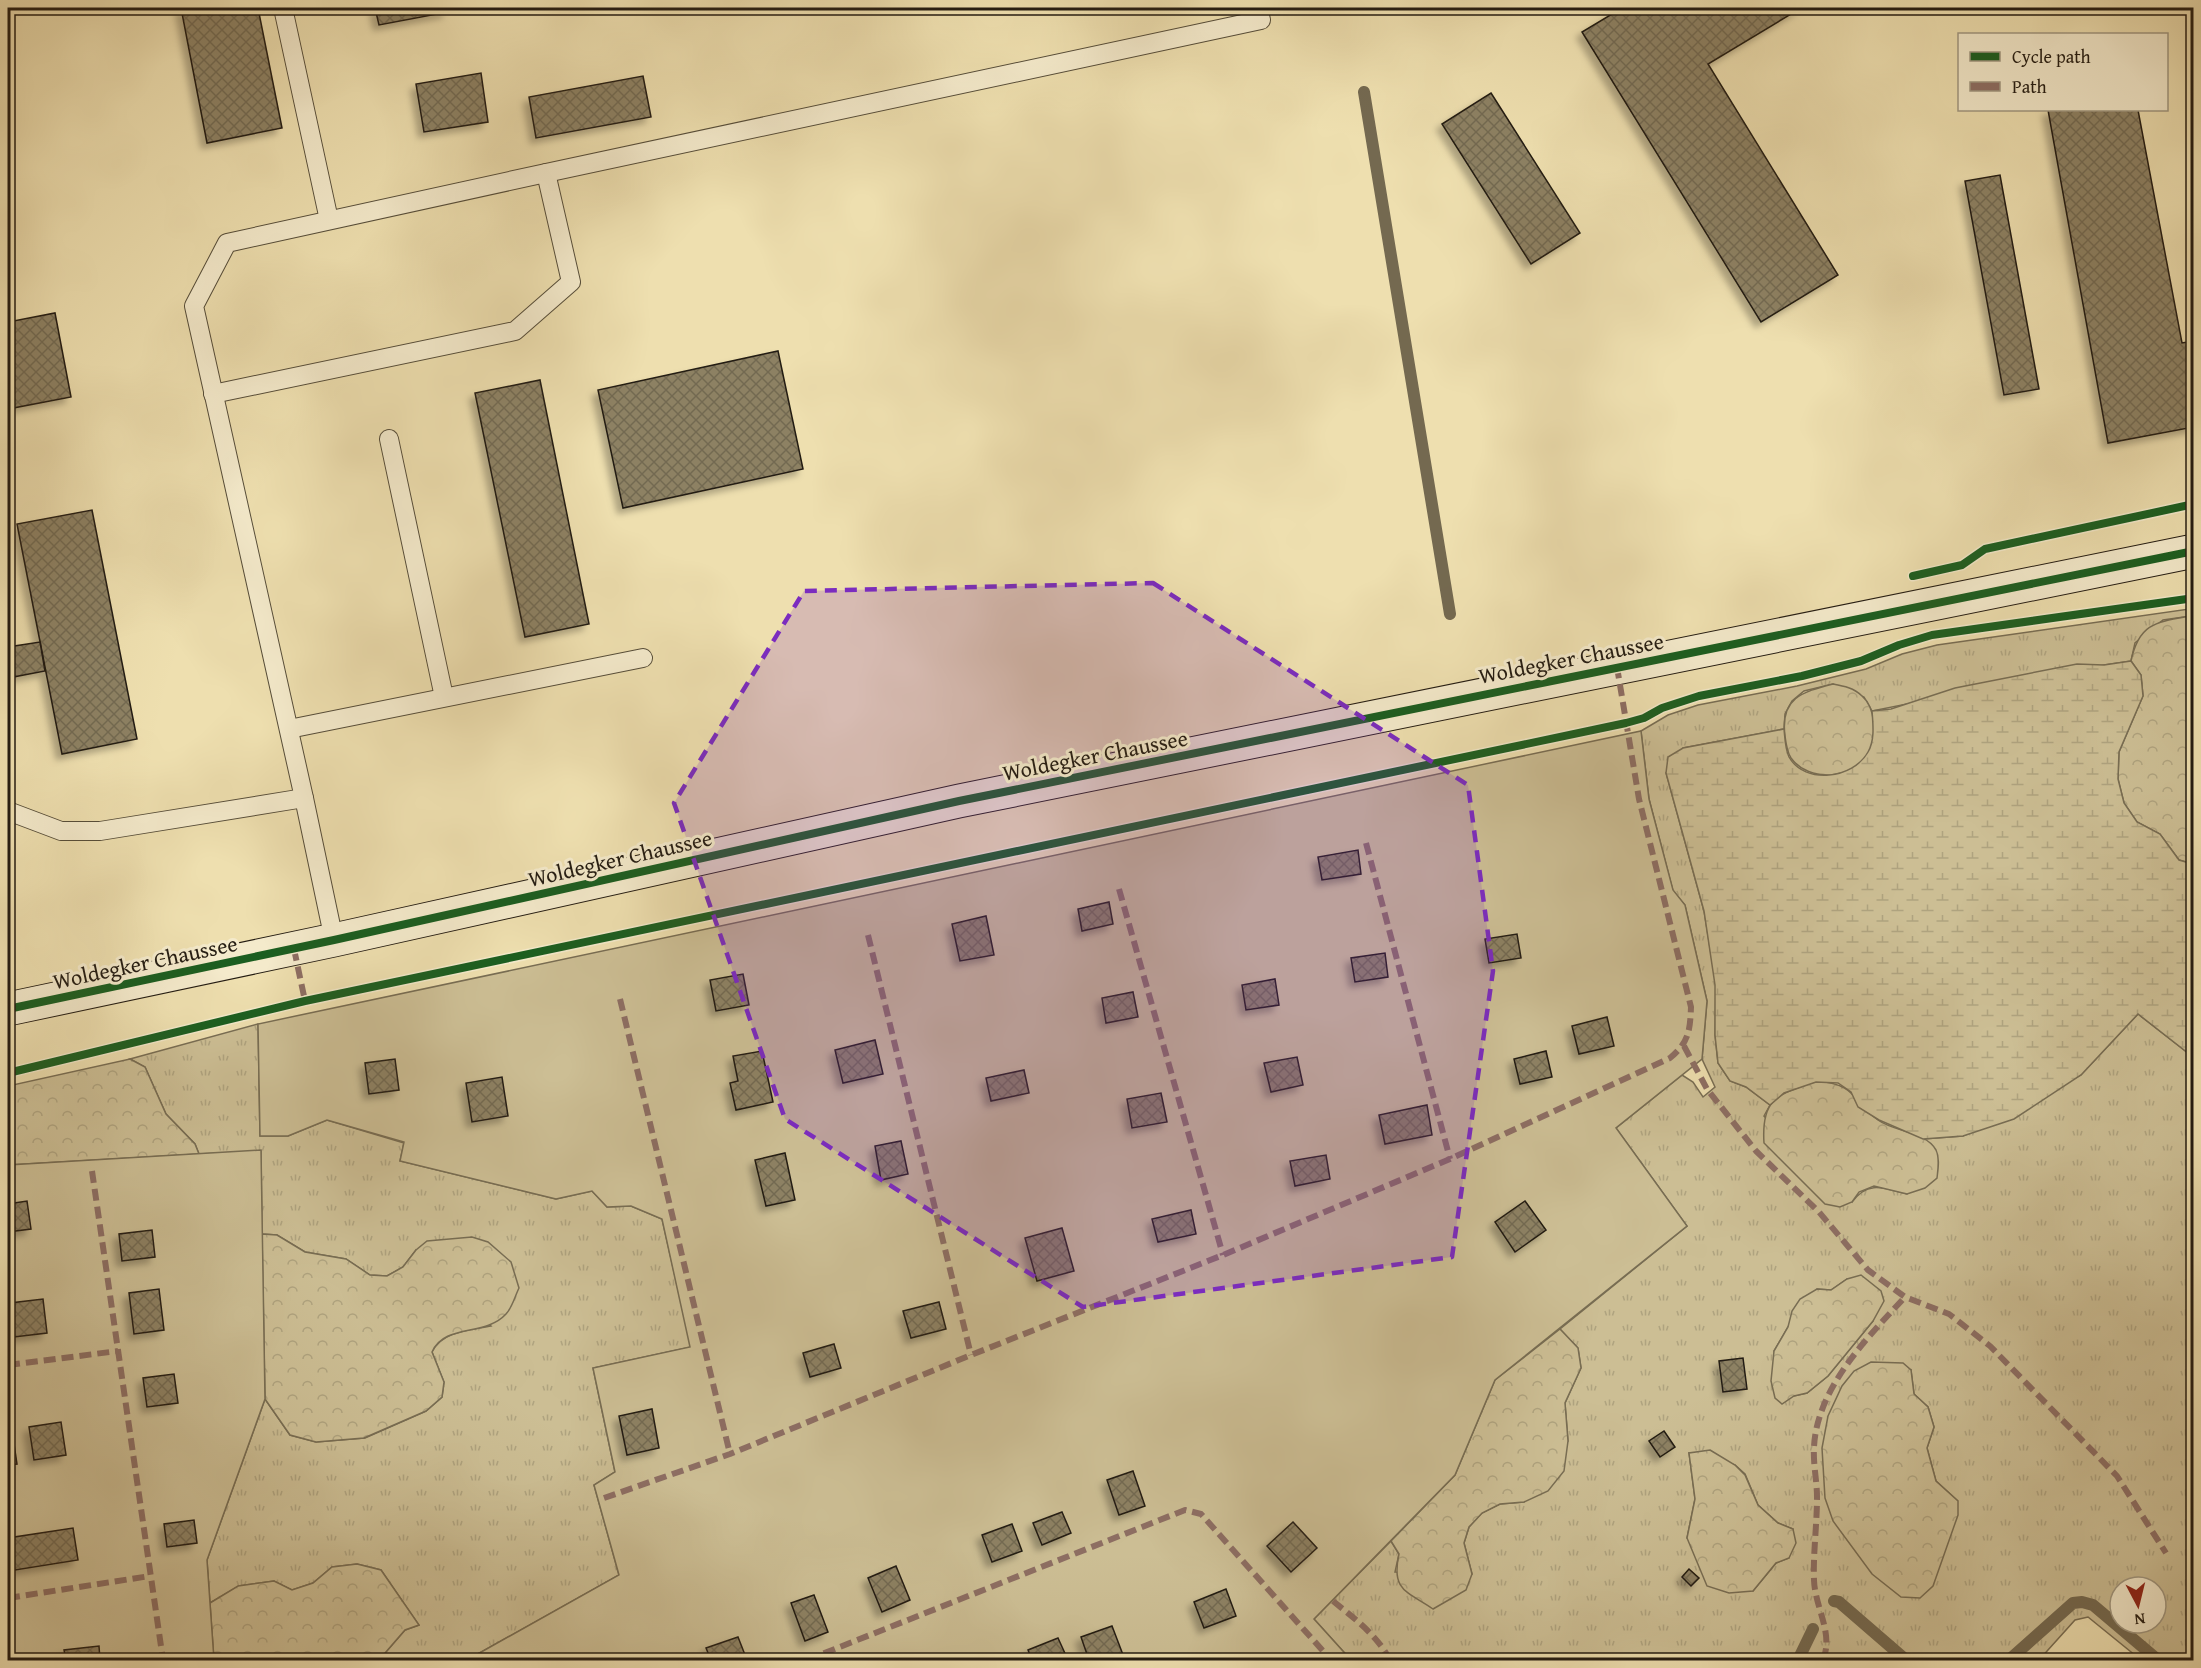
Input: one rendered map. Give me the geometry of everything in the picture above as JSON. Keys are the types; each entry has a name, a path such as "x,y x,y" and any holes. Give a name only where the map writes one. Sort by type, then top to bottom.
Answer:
{"main road":[{"name":"Woldegker Chaussee","path":"8,1010 959,801 2193,551"}],"lane":[{"path":"284,8 328,220"},
{"path":"334,940 194,306 227,243 1261,20 1258,8"},
{"path":"213,394 515,331 572,282 546,173"},
{"path":"389,439 444,697"},
{"path":"289,729 643,658"},
{"path":"8,811 61,831 100,831 304,798"}],"highlighted area":[{"path":"1153,583 1468,785 1493,971 1452,1257 1083,1307 785,1119 674,803 804,591"}],"green space":[{"path":"2189,609 2191,616 2163,620 2135,643 2131,661 1872,711 1864,697 1833,684 1804,691 1792,701 1785,714 1784,729 1683,748 1666,773 1704,911 1716,985 1715,1035 1718,1063 1730,1081 1746,1087 1770,1105 1764,1116 1852,1202 1858,1195 1870,1188 1884,1188 1907,1194 1935,1150 1923,1139 1963,1136 2081,1075 2138,1014 2193,1057 2193,1660 2141,1660 2110,1635 2168,1635 2168,1575 2108,1575 2108,1633 2088,1617 2075,1620 2039,1660 1351,1660 1314,1619 1391,1541 1399,1554 1395,1572 1472,1574 1464,1543 1469,1527 1482,1513 1500,1504 1524,1502 1568,1441 1565,1403 1581,1368 1578,1348 1560,1329 1687,1226 1616,1128 1682,1075 1693,1082 1703,1097 1715,1087 1702,1059 1707,1001 1685,905 1673,891 1649,799 1641,731 1668,715 1698,705 1797,686 1866,669 1902,654 1937,645","holes":["1847,1279 1873,1321 1828,1376 1807,1393 1794,1396 1774,1351 1788,1327 1817,1289 1831,1290","1911,1370 1914,1394 1928,1407 1934,1427 1927,1448 1936,1481 1958,1501 1828,1417","1689,1453 1735,1465 1745,1474 1758,1505 1778,1523 1793,1529 1789,1558 1776,1563 1753,1591 1687,1538 1695,1499"]},
{"path":"2191,616 2194,627 2193,864 2179,860 2160,834 2137,822 2124,803 2118,779 2119,752 2143,696 2141,675 2131,661 2134,648 2144,632 2151,626"},
{"path":"2131,661 2141,675 2143,696 2119,752 2118,779 2124,803 2137,822 2160,834 2179,860 2193,864 2193,1057 2138,1014 2081,1075 2014,1119 1963,1136 1923,1139 1879,1120 1858,1107 1851,1092 1838,1083 1816,1082 1784,1093 1770,1105 1746,1087 1730,1081 1718,1063 1715,1035 1715,985 1704,911 1666,773 1668,757 1683,748 1784,729 1788,754 1796,766 1817,775 1841,773 1861,761 1868,752 1873,737 1872,711 1891,709 1955,688 2077,664 2104,665"},
{"path":"1833,684 1852,689 1867,701 1874,723 1872,746 1862,761 1842,773 1831,775 1809,772 1799,766 1789,753 1784,723 1786,713 1790,705 1803,694"},
{"path":"1641,731 1649,799 1673,890 1685,905 1707,1001 1702,1059 1616,1128 1687,1226 1495,1380 1455,1475 1314,1619 1351,1660 467,1660 619,1575 594,1485 615,1472 593,1368 690,1347 662,1219 631,1206 607,1207 592,1191 556,1199 400,1161 404,1142 327,1120 288,1136 260,1136 258,1024"},
{"path":"258,1024 260,1136 288,1136 327,1120 404,1143 400,1161 556,1199 592,1191 607,1207 631,1206 662,1219 691,1347 593,1368 615,1472 594,1485 619,1575 467,1660 379,1660 405,1630 419,1625 381,1570 357,1564 332,1567 313,1583 292,1590 274,1581 239,1586 210,1603 207,1560 265,1399 290,1435 316,1442 365,1438 426,1411 442,1397 444,1382 432,1352 442,1340 466,1330 491,1326 416,1250 403,1267 387,1276 370,1275 346,1259 305,1252 277,1235 262,1234 261,1151 199,1154 195,1144 166,1114 145,1067 130,1059"},
{"path":"130,1059 145,1067 166,1114 195,1144 199,1154 8,1165 8,1086"},
{"path":"1817,1081 1840,1086 1852,1094 1878,1120 1925,1139 1936,1150 1938,1156 1937,1178 1925,1188 1907,1194 1874,1186 1859,1192 1852,1202 1840,1207 1825,1204 1764,1143 1764,1128 1769,1107 1782,1095"},
{"path":"261,1150 265,1399 207,1560 214,1660 8,1660 8,1165"},
{"path":"262,1234 277,1235 305,1252 346,1259 370,1275 387,1276 403,1267 416,1250 427,1241 472,1237 488,1242 511,1262 519,1288 506,1314 497,1321 487,1326 456,1333 438,1343 432,1352 444,1382 442,1397 426,1411 364,1438 316,1442 290,1435 265,1399"},
{"path":"1861,1275 1881,1291 1884,1301 1873,1321 1828,1376 1807,1393 1794,1396 1782,1404 1775,1398 1771,1381 1774,1351 1788,1327 1792,1311 1800,1299 1817,1289 1831,1290 1847,1279"},
{"path":"1560,1329 1578,1348 1581,1368 1565,1403 1568,1441 1564,1471 1548,1491 1524,1502 1500,1504 1482,1513 1469,1527 1464,1543 1472,1574 1466,1590 1433,1609 1408,1593 1399,1582 1397,1566 1399,1554 1391,1541 1455,1475 1495,1380"},
{"path":"1871,1362 1903,1363 1911,1370 1914,1394 1928,1407 1934,1427 1927,1448 1936,1481 1958,1501 1958,1515 1933,1586 1920,1598 1901,1597 1872,1574 1833,1521 1825,1498 1822,1448 1828,1416 1842,1386 1854,1371"},
{"path":"1710,1450 1735,1465 1745,1475 1758,1505 1778,1523 1793,1529 1796,1543 1789,1558 1776,1563 1753,1591 1729,1593 1707,1586 1687,1538 1695,1499 1689,1453"},
{"path":"357,1564 381,1570 419,1625 405,1630 379,1660 214,1660 210,1603 238,1586 274,1581 292,1590 313,1583 332,1567"}],"building":[{"path":"181,8 258,8 282,128 207,143"},
{"path":"375,8 447,8 448,12 379,25"},
{"path":"1622,8 1801,8 1708,64 1838,275 1761,322 1582,32"},
{"path":"481,73 488,122 424,132 416,84"},
{"path":"643,76 651,117 536,138 529,97"},
{"path":"1491,93 1580,233 1531,264 1442,124"},
{"path":"2048,111 2138,111 2182,343 2194,341 2194,427 2108,443"},
{"path":"2000,175 2039,389 2004,395 1965,181"},
{"path":"55,313 71,397 8,409 8,322"},
{"path":"778,351 803,469 623,508 598,390"},
{"path":"540,380 589,624 525,637 475,393"},
{"path":"92,510 137,739 62,754 17,524"},
{"path":"40,642 45,671 8,678 8,647"},
{"path":"1358,850 1361,874 1322,880 1318,857"},
{"path":"1109,902 1113,924 1082,931 1078,909"},
{"path":"986,916 994,955 960,961 952,924"},
{"path":"1517,934 1521,958 1489,963 1485,939"},
{"path":"1385,953 1388,977 1355,982 1351,958"},
{"path":"743,974 749,1005 716,1011 710,980"},
{"path":"1275,979 1279,1005 1246,1010 1242,985"},
{"path":"1133,992 1138,1017 1106,1023 1102,998"},
{"path":"1607,1017 1614,1046 1579,1054 1572,1026"},
{"path":"875,1040 883,1074 843,1083 835,1050"},
{"path":"762,1051 773,1102 736,1110 730,1083 738,1081 733,1056"},
{"path":"1546,1051 1552,1077 1520,1084 1514,1059"},
{"path":"1297,1057 1303,1085 1271,1092 1264,1063"},
{"path":"395,1059 399,1090 369,1094 365,1063"},
{"path":"1024,1070 1029,1093 991,1101 986,1078"},
{"path":"502,1077 508,1116 472,1122 466,1083"},
{"path":"1161,1093 1167,1122 1132,1128 1127,1099"},
{"path":"1427,1105 1432,1135 1385,1144 1379,1115"},
{"path":"901,1141 908,1174 881,1180 875,1146"},
{"path":"785,1153 795,1200 766,1206 755,1160"},
{"path":"1326,1155 1330,1179 1295,1186 1290,1161"},
{"path":"27,1201 31,1229 8,1232 8,1204"},
{"path":"1525,1201 1546,1230 1515,1252 1495,1222"},
{"path":"1191,1210 1196,1234 1158,1242 1152,1219"},
{"path":"1062,1228 1074,1271 1037,1281 1025,1238"},
{"path":"152,1230 155,1257 122,1261 119,1234"},
{"path":"159,1289 164,1330 134,1334 129,1293"},
{"path":"43,1299 47,1333 14,1337 10,1303"},
{"path":"939,1302 946,1329 911,1338 903,1311"},
{"path":"834,1344 841,1368 810,1377 803,1353"},
{"path":"1743,1358 1747,1389 1723,1392 1719,1361"},
{"path":"174,1374 178,1403 147,1407 143,1378"},
{"path":"652,1409 659,1448 627,1455 619,1416"},
{"path":"61,1422 66,1455 34,1460 29,1427"},
{"path":"1664,1431 1675,1447 1660,1457 1649,1441"},
{"path":"13,1437 17,1464 8,1465 8,1438"},
{"path":"1133,1471 1145,1506 1119,1515 1107,1480"},
{"path":"1062,1512 1071,1533 1042,1545 1033,1523"},
{"path":"194,1520 197,1543 167,1547 164,1524"},
{"path":"1293,1522 1317,1548 1291,1572 1267,1546"},
{"path":"1012,1524 1022,1551 992,1562 982,1535"},
{"path":"73,1528 78,1560 9,1571 8,1538"},
{"path":"896,1566 910,1600 882,1612 868,1578"},
{"path":"1689,1569 1699,1578 1691,1586 1682,1577"},
{"path":"1226,1589 1236,1616 1204,1628 1194,1602"},
{"path":"814,1595 828,1632 805,1641 791,1603"},
{"path":"1112,1626 1125,1660 1089,1660 1081,1637"},
{"path":"738,1637 747,1660 711,1660 706,1648"},
{"path":"1058,1638 1068,1660 1032,1660 1028,1650"},
{"path":"99,1646 100,1660 66,1660 64,1650"},
{"path":"45,1654 46,1660 14,1660 14,1657"}],"waterway":[{"path":"1364,92 1450,614"},
{"path":"1834,1601 1839,1602 1906,1660"},
{"path":"2009,1660 2073,1603 2082,1602 2093,1605 2158,1660"},
{"path":"1798,1660 1813,1629"}],"marked path":[{"path":"604,1498 730,1454 1223,1255 1450,1159 1670,1058 1685,1041 1691,1007 1639,799 1617,667"},
{"path":"1366,843 1450,1159"},
{"path":"1119,889 1223,1255"},
{"path":"868,935 971,1355"},
{"path":"294,949 305,1001"},
{"path":"620,999 730,1454"},
{"path":"1684,1046 1707,1089 1756,1151 1819,1212 1868,1270 1905,1297 1949,1314 1990,1346 2117,1476 2166,1553"},
{"path":"92,1171 163,1660"},
{"path":"1823,1660 1826,1650 1825,1630 1814,1580 1817,1497 1814,1447 1817,1425 1824,1404 1846,1365 1905,1297"},
{"path":"8,1365 118,1351"},
{"path":"807,1660 1185,1510 1201,1514 1331,1660"},
{"path":"8,1598 150,1576"},
{"path":"1333,1601 1372,1635 1390,1660"}],"cycle path":[{"path":"1913,576 1962,565 1985,549 2194,504"},
{"path":"8,1009 334,940 959,801 2194,551"},
{"path":"8,1073 305,1001 1626,723 1699,696 1802,676 1861,661 1899,645 1932,635 2194,598"}]}
